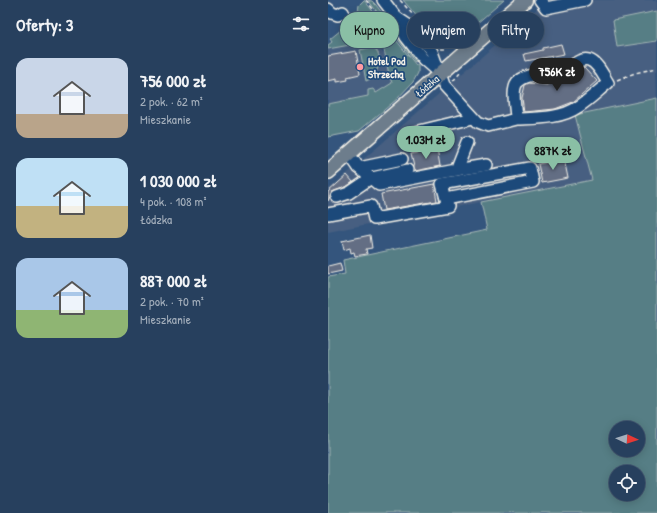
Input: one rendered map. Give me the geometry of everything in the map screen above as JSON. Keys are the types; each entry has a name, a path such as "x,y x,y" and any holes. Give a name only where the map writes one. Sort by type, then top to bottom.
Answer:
{"main road":[{"name":"Łódzka","path":"328,172 446,78 525,0"}],"street":[{"path":"383,0 396,17 406,37 415,49 423,59 446,78 444,85 449,92 473,118 481,124 488,126 516,119 548,117 571,111 608,83 595,62 587,59 575,62 563,72 526,77 518,82 514,88 516,119"},
{"path":"540,0 546,8 585,0"},
{"path":"328,9 334,15 340,14"},
{"path":"407,134 473,118"},
{"path":"458,165 467,142"},
{"path":"349,154 359,168 379,185 458,165 483,163"},
{"path":"359,168 402,159"},
{"path":"328,214 371,206 374,220 448,206 446,199 442,184 530,168 533,182 446,199"},
{"path":"337,196 349,193 371,178 407,170"}],"path":[{"path":"366,0 375,12"},
{"path":"608,83 635,73 657,68"},
{"path":"446,78 464,69"}],"shaded area":[{"path":"547,0 657,0 657,11 613,20 617,47 657,41 657,98 575,116 592,180 328,232 328,190 492,48 544,48 544,12 533,12"},
{"name":"Hotel Pod Strzechą","path":"340,47 340,48 379,48 406,85 396,93 328,107 328,49"}],"green space":[{"path":"364,0 374,12 358,12 359,5"},
{"path":"368,0 372,1 381,12 377,12"},
{"path":"403,0 504,0 488,12 480,21 480,12 413,12"},
{"path":"657,11 657,41 617,47 613,20"},
{"path":"340,31 340,47 328,49 328,45 332,42 330,39"},
{"path":"399,36 418,61 415,62 399,41"},
{"path":"399,44 416,65 418,65 418,73 413,82 397,99 359,131 328,137 328,104 368,96 368,90 373,89 376,93 392,83 383,48 399,48"},
{"path":"373,48 379,55 379,65 377,70 370,79 366,81 360,50"},
{"path":"657,98 657,513 328,513 328,277 345,274 343,260 487,230 481,202 592,180 575,115"}],"building":[{"path":"561,44 564,54 526,61 524,54 543,50 544,48"},
{"path":"356,51 360,74 347,77 348,80 337,82 337,79 328,81 328,56"},
{"path":"584,67 597,81 573,102 555,109 524,112 522,98 525,85 529,83 547,85 552,81 561,79 563,82"},
{"path":"437,148 440,166 415,171 411,154"},
{"path":"564,159 568,178 542,183 538,164"},
{"path":"347,175 353,182 346,187 332,192 328,201 328,192"},
{"path":"434,184 437,201 384,210 381,194"},
{"path":"370,235 372,248 366,249 367,254 355,256 354,252 351,253 350,248 344,250 342,241"},
{"path":"340,263 342,271 328,274 328,266"}],"place":[{"name":"Hotel Pod Strzechą","path":"360,67"}]}
